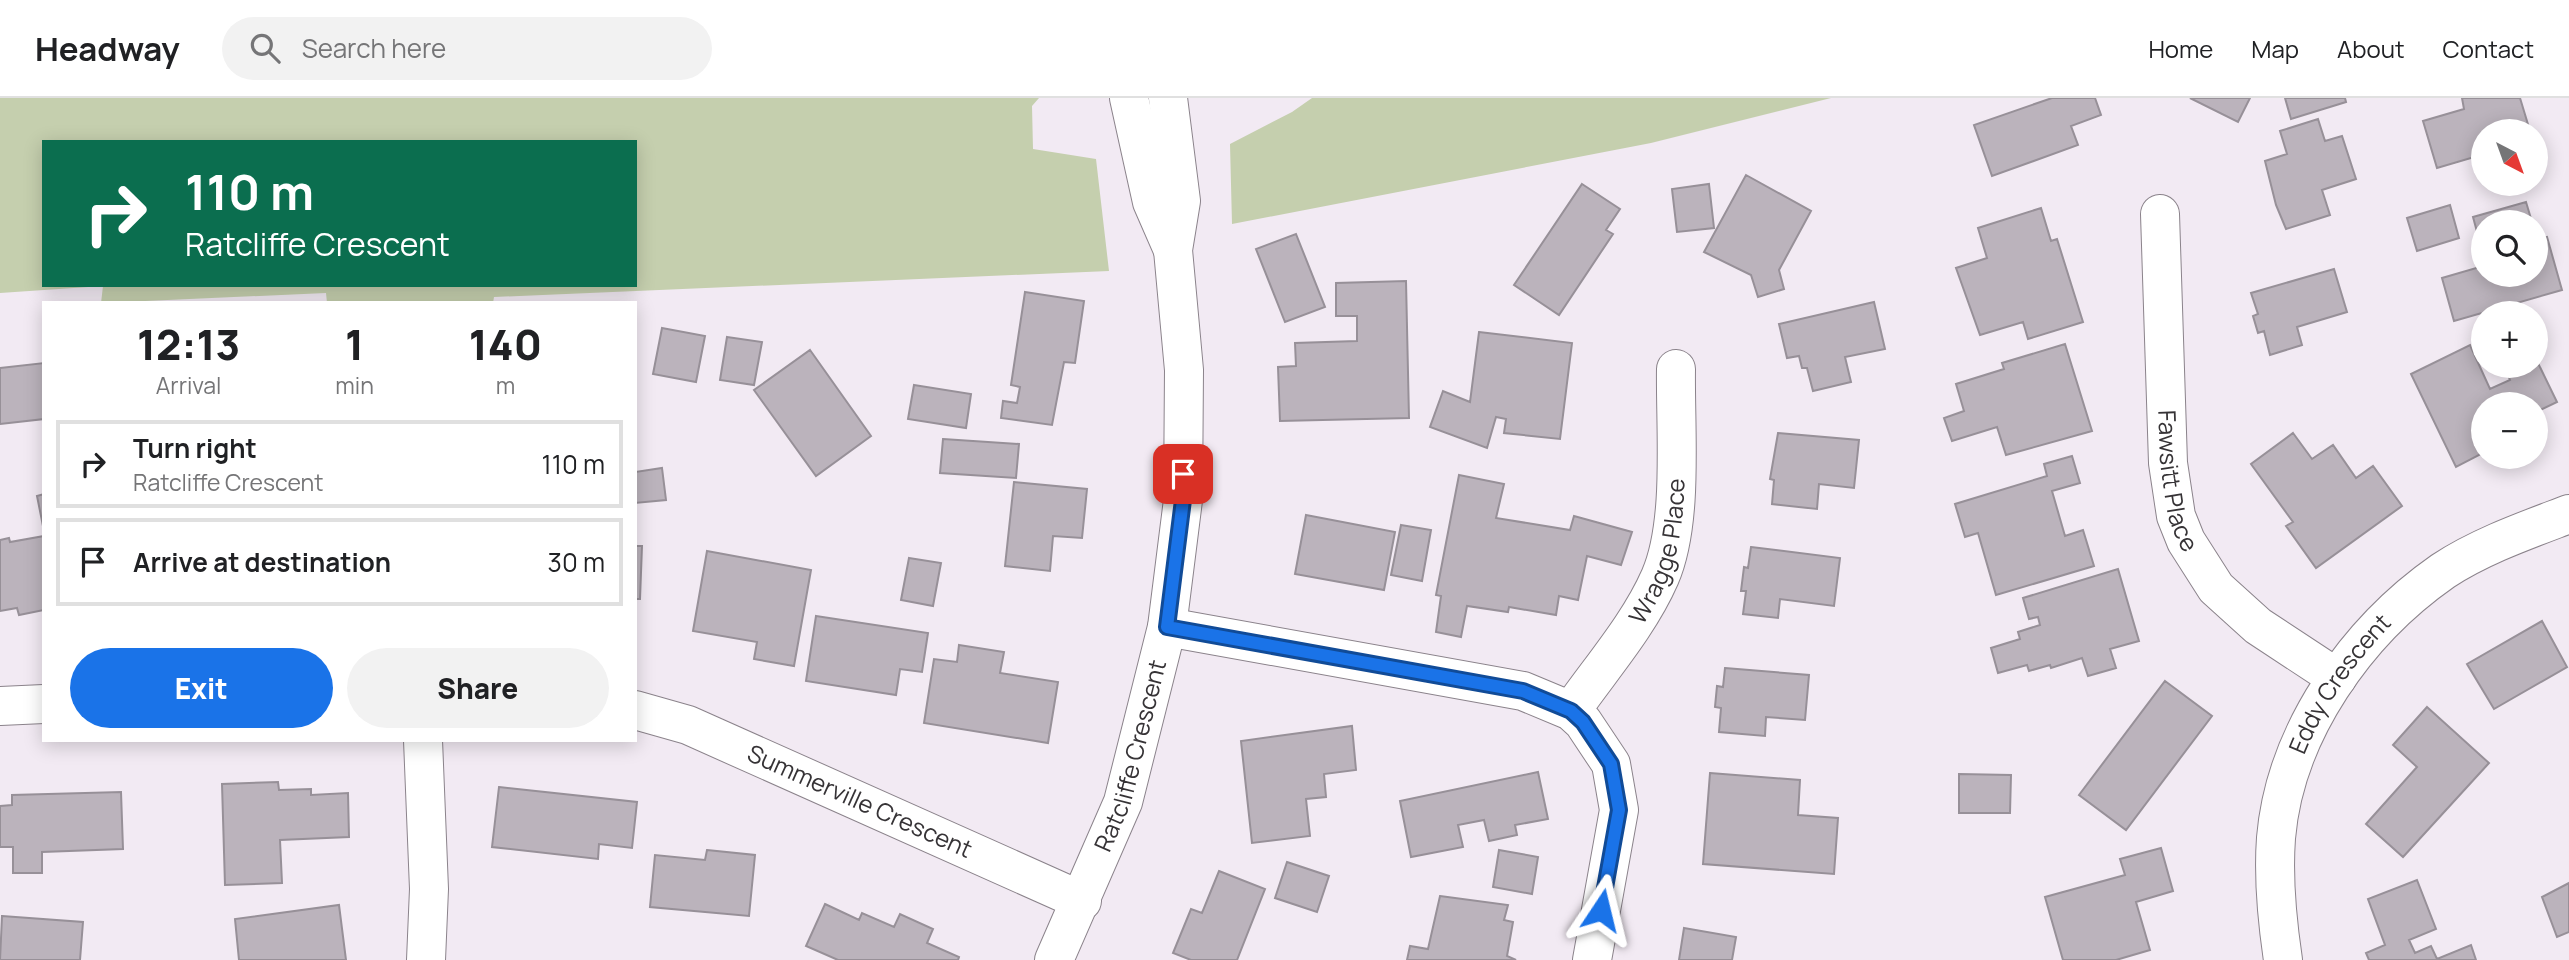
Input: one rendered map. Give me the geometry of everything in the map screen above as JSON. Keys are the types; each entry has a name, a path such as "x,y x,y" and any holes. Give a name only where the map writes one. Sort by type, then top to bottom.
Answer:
{"street":[{"name":"Ratcliffe Crescent","path":"1054,960 1082,901 1122,803 1167,627 1183,500 1184,370 1172,250 1152,202 1151,111"},
{"name":"Fawsitt Place","path":"2160,214 2168,463 2176,516 2186,541 2216,588 2259,626 2337,678"},
{"name":"Wragge Place","path":"1571,711 1637,619 1661,576 1674,526 1676,369"},
{"name":"Eddy Crescent","path":"2283,960 2275,911 2276,838 2281,803 2303,736 2337,678 2385,619 2444,571 2513,536 2569,514"},
{"path":"1167,627 1523,691 1571,711 1583,722 1611,764 1619,810 1592,960"},
{"path":"0,706 42,704"},
{"name":"Summerville Crescent","path":"637,711 688,725 1082,901"},
{"path":"423,742 429,889 426,960"}],"green space":[{"path":"0,98 1039,98 1032,106 1033,149 1096,159 1109,271 494,297 493,301 327,301 326,293 101,301 103,287 637,287 637,140 42,140 42,287 88,287 0,293"},
{"path":"1312,98 1831,98 1651,143 1232,224 1230,144 1292,112"}],"building":[{"path":"2052,98 2095,98 2101,115 2071,126 2078,145 1992,176 1974,125"},
{"path":"2190,98 2250,98 2238,122"},
{"path":"2285,98 2345,98 2346,102 2291,119"},
{"path":"2462,98 2520,98 2526,119 2471,119 2471,158 2437,168 2423,121 2464,109"},
{"path":"2318,119 2325,141 2342,136 2356,179 2322,190 2330,215 2286,229 2276,205 2265,161 2287,154 2280,131"},
{"path":"1746,175 1811,211 1779,270 1784,289 1758,297 1751,275 1704,252"},
{"path":"1582,184 1620,209 1606,230 1613,234 1559,315 1514,285"},
{"path":"1709,184 1714,228 1677,232 1672,189"},
{"path":"2526,202 2528,210 2498,210"},
{"path":"2450,205 2459,238 2417,251 2407,218"},
{"path":"2041,208 2051,241 2057,239 2083,322 2028,339 2023,322 1980,335 1956,268 1987,258 1978,228"},
{"path":"1296,234 1325,307 1285,322 1256,249"},
{"path":"2548,241 2562,290 2524,301 2471,301 2471,316 2454,321 2442,278 2471,270 2471,287 2548,287"},
{"path":"2334,269 2347,312 2297,327 2302,345 2270,355 2264,331 2258,333 2253,316 2258,314 2251,293"},
{"path":"1406,281 1409,418 1280,421 1278,367 1296,366 1295,343 1357,341 1357,316 1336,316 1336,283"},
{"path":"1025,292 1084,301 1075,363 1064,362 1052,425 1001,418 1003,401 1017,403 1020,387 1011,385"},
{"path":"1874,302 1885,349 1845,357 1851,382 1813,391 1807,368 1802,368 1799,356 1787,358 1779,324"},
{"path":"662,328 705,336 696,382 653,374"},
{"path":"1479,332 1572,343 1560,439 1504,433 1506,419 1496,417 1487,448 1430,427 1443,391 1470,402"},
{"path":"727,337 762,342 754,385 720,380"},
{"path":"2065,344 2092,431 2006,455 1997,427 1952,441 1944,418 1964,411 1956,384 2004,369 2002,363"},
{"path":"2470,345 2471,378 2485,378 2490,389 2510,380 2509,378 2545,378 2557,402 2548,406 2548,392 2471,392 2471,459 2456,467 2411,374"},
{"path":"810,350 871,436 816,476 754,390"},
{"path":"42,363 42,419 0,424 0,368"},
{"path":"914,385 971,394 966,428 908,419"},
{"path":"1778,433 1859,440 1854,488 1819,484 1817,509 1772,504 1774,480 1770,479"},
{"path":"2293,433 2312,459 2333,445 2356,478 2373,466 2402,506 2316,568 2286,526 2293,522 2251,464"},
{"path":"943,439 1019,444 1016,478 940,473"},
{"path":"2072,456 2080,483 2052,491 2065,536 2083,530 2094,566 1996,595 1978,533 1965,537 1955,504 2047,476 2044,464"},
{"path":"662,468 666,500 637,503 637,472"},
{"path":"1459,475 1504,484 1496,518 1570,530 1574,516 1632,532 1621,565 1587,556 1578,600 1559,596 1556,615 1509,607 1508,612 1467,606 1461,637 1436,632 1441,596 1436,595"},
{"path":"1014,482 1087,489 1082,538 1053,536 1050,571 1005,566"},
{"path":"42,495 42,521 37,496"},
{"path":"1306,515 1395,532 1384,590 1295,574"},
{"path":"1401,525 1431,530 1422,581 1391,575"},
{"path":"42,536 42,610 19,615 17,608 0,611 0,540 9,538 10,542"},
{"path":"637,546 642,546 640,599 637,599"},
{"path":"1751,547 1840,558 1834,606 1780,599 1778,618 1743,614 1746,591 1741,591 1744,567 1748,568"},
{"path":"707,551 811,570 794,666 754,659 757,642 693,631"},
{"path":"909,558 941,563 933,606 901,600"},
{"path":"2118,569 2139,641 2110,649 2116,668 2088,676 2082,658 2051,668 2050,665 2029,671 2027,665 1998,673 1991,648 2020,639 2018,632 2040,625 2038,617 2029,619 2023,598"},
{"path":"816,616 928,633 922,672 900,669 896,695 806,681"},
{"path":"2542,621 2567,667 2494,709 2467,664"},
{"path":"959,645 1004,652 1000,673 1058,682 1048,743 924,723 934,659 957,662"},
{"path":"1725,668 1809,675 1805,720 1766,717 1765,736 1719,732 1721,708 1715,707 1717,686 1723,687"},
{"path":"2165,681 2212,716 2126,830 2079,795"},
{"path":"2427,707 2489,763 2403,857 2366,824 2417,767 2393,745"},
{"path":"1352,726 1356,770 1324,774 1326,797 1306,799 1310,836 1252,843 1241,741"},
{"path":"1538,772 1548,819 1515,825 1517,835 1489,841 1484,820 1458,825 1463,847 1411,857 1400,801"},
{"path":"1710,773 1800,780 1798,815 1838,818 1834,874 1703,864"},
{"path":"1959,774 2011,775 2010,813 1959,813"},
{"path":"278,782 279,790 311,789 311,795 348,793 349,837 280,840 282,883 225,885 222,784"},
{"path":"499,787 637,802 632,848 599,844 598,859 492,847"},
{"path":"121,792 123,849 42,852 42,873 13,873 13,847 0,847 0,806 12,805 12,795"},
{"path":"2161,848 2173,891 2136,902 2150,950 2116,960 2063,960 2045,897 2125,875 2120,859"},
{"path":"707,850 755,855 749,916 650,907 655,855 705,860"},
{"path":"1499,850 1538,857 1532,894 1493,887"},
{"path":"1287,862 1329,876 1317,912 1275,898"},
{"path":"1219,871 1265,889 1237,960 1191,960 1173,953 1191,909 1202,913"},
{"path":"2417,880 2436,929 2409,940 2415,953 2431,946 2437,959 2471,945 2476,960 2369,960 2366,953 2385,945 2368,899"},
{"path":"2569,883 2569,932 2557,937 2542,897"},
{"path":"1440,896 1508,905 1504,920 1513,922 1507,956 1516,960 1407,960 1410,946 1428,949"},
{"path":"825,904 859,920 862,913 894,927 900,914 933,929 927,943 959,957 958,960 838,960 806,946"},
{"path":"339,905 346,960 239,960 235,919"},
{"path":"2,916 83,922 80,960 0,960"},
{"path":"1684,928 1736,937 1732,960 1679,960"}],"route":[{"path":"1183,474 1183,500 1167,627 1523,691 1571,711 1583,722 1611,764 1619,810 1601,910"}]}
